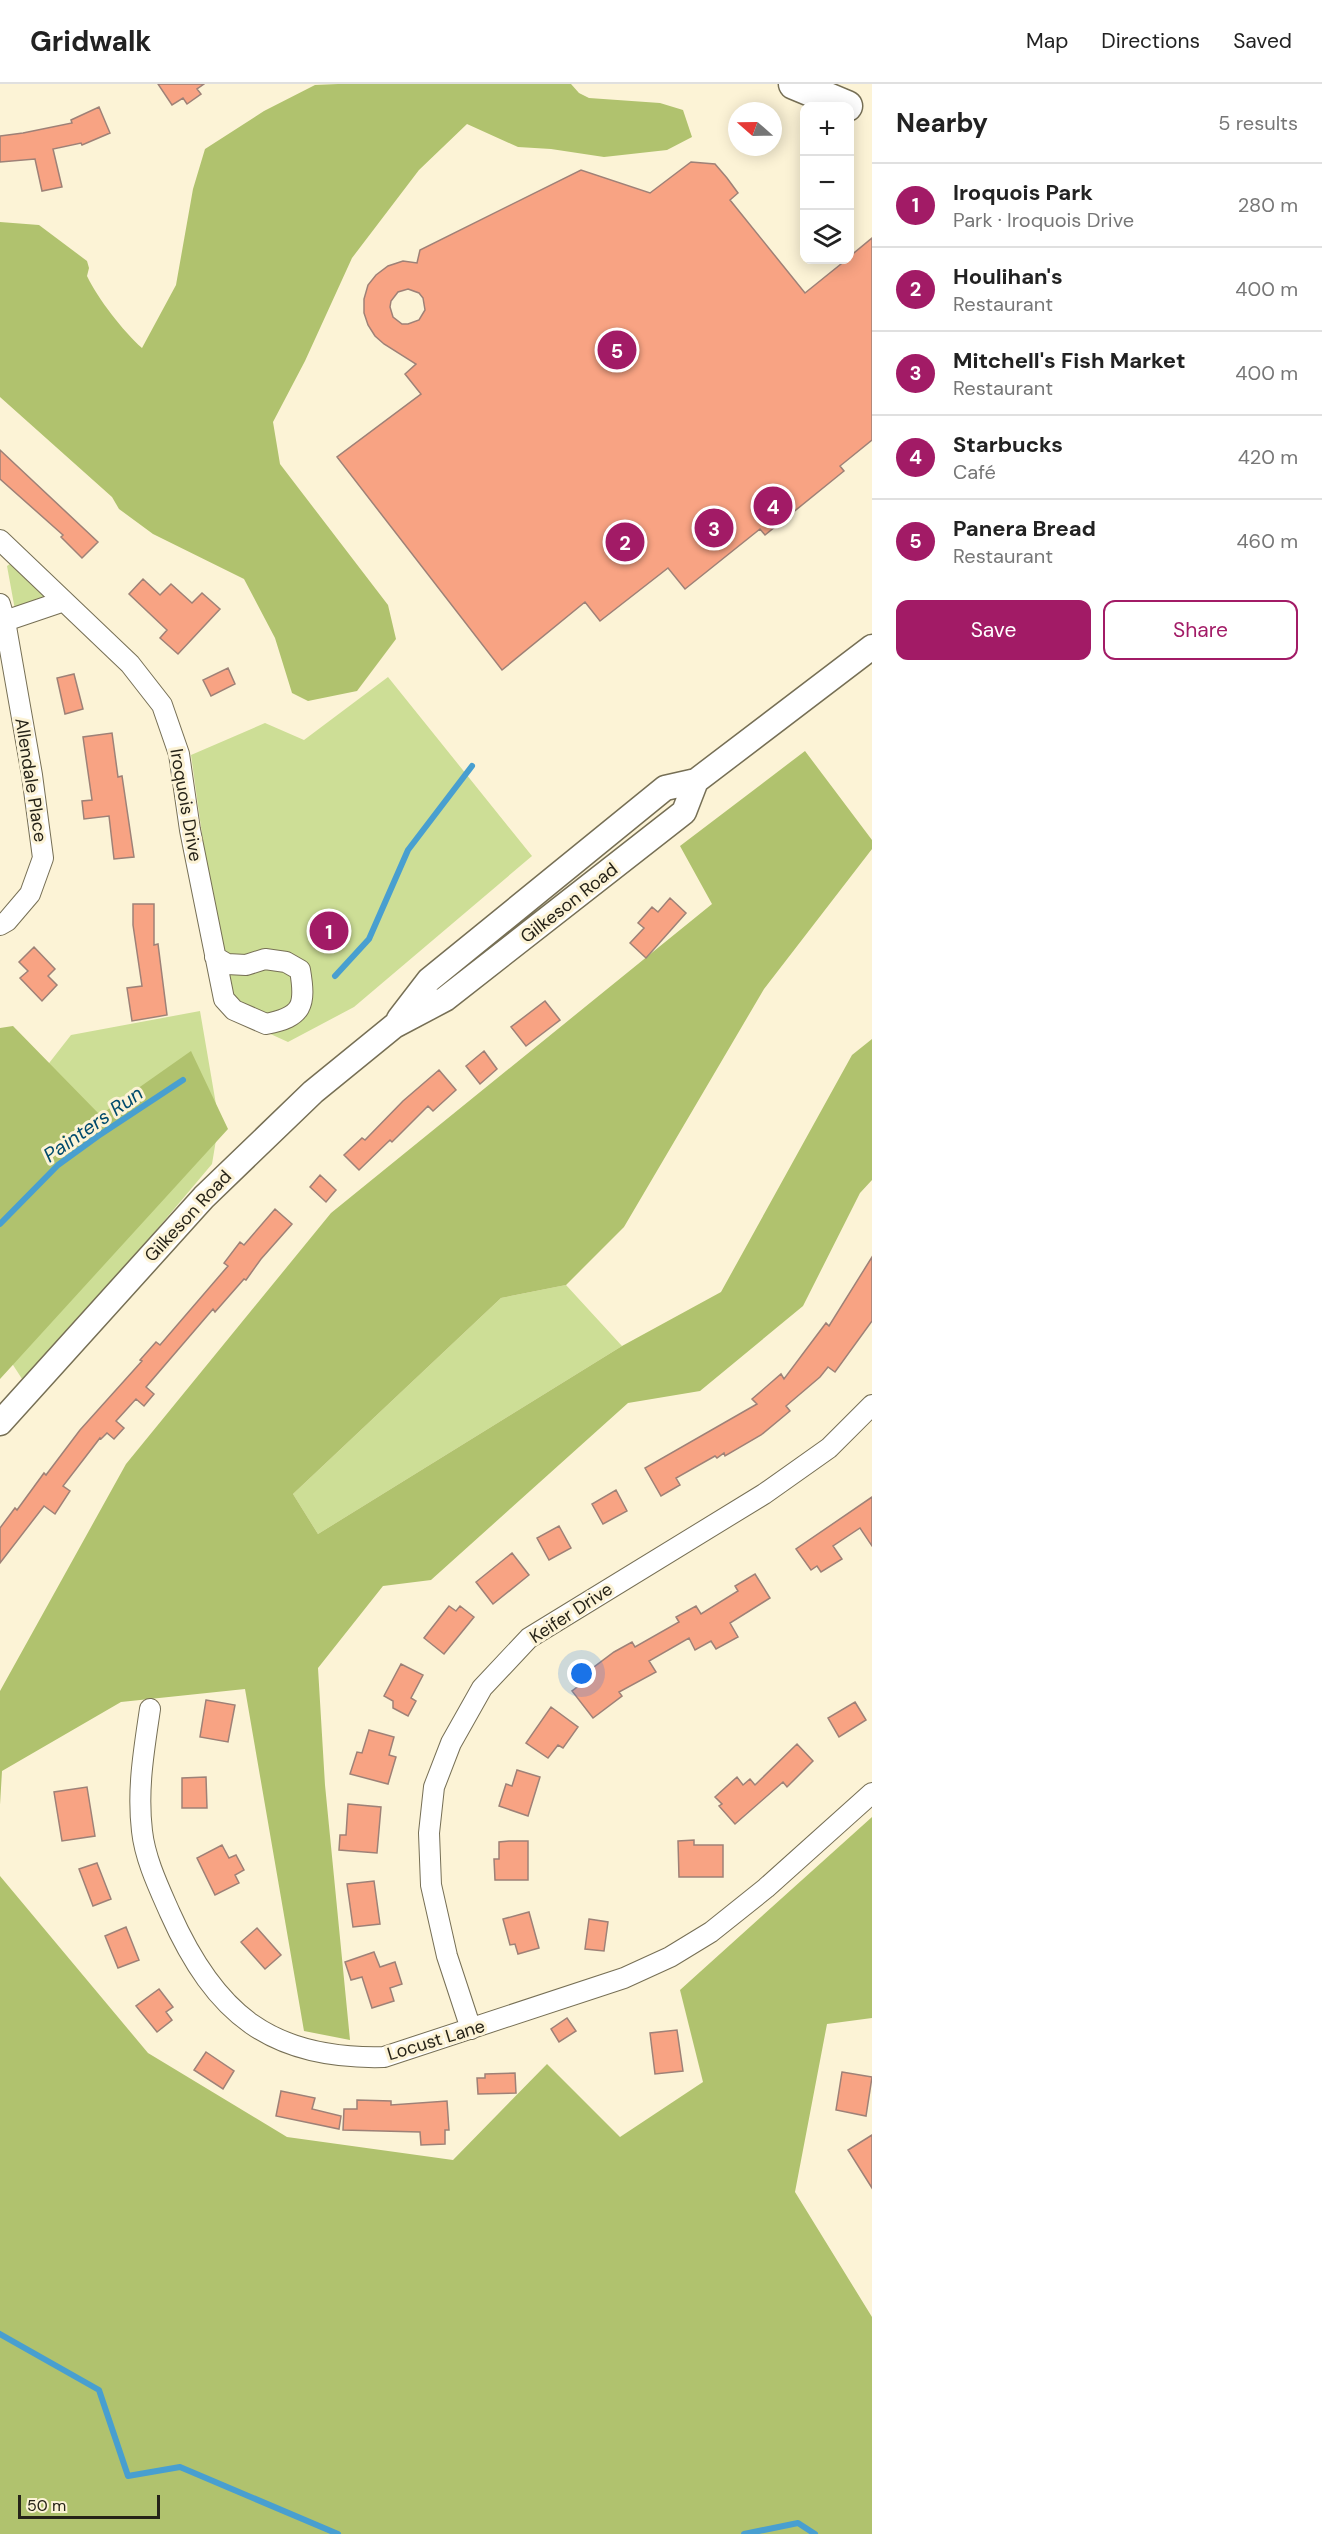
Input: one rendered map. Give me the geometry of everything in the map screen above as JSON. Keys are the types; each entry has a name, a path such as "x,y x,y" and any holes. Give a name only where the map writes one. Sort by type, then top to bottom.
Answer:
{"main road":[{"path":"794,84 836,102"},
{"path":"854,109 872,116"}],"street":[{"name":"Iroquois Drive","path":"0,540 130,664 162,705 179,754 190,830 215,957 224,999 234,1010 266,1024 294,1016 301,1007 304,993 300,970 286,962 275,960 265,959 246,964 227,964 215,957"},
{"name":"Allendale Place","path":"0,925 7,921 30,894 43,858 32,775 3,613 64,601"},
{"name":"Gilkeson Road","path":"0,1423 212,1189 313,1092 394,1026 445,999 684,812 696,781 872,647"},
{"name":"Keifer Drive","path":"471,2029 447,1956 431,1885 429,1833 434,1787 451,1743 482,1688 528,1638 667,1551 764,1494 829,1448 872,1405"},
{"name":"Locust Lane","path":"150,1708 140,1774 142,1833 157,1883 180,1934 212,1986 237,2014 269,2035 305,2050 350,2058 384,2057 624,1978 670,1957 711,1932 766,1888 872,1793"}],"green space":[{"path":"571,84 579,93 589,98 660,103 683,110 692,137 667,150 604,157 551,149 518,147 467,124 419,170 352,258 305,361 273,422 280,464 388,605 396,639 357,691 308,701 292,693 275,638 244,579 153,534 119,509 112,497 0,397 0,222 39,225 87,261 89,268 87,276 98,295 119,324 142,348 176,285 193,189 205,149 264,111 315,85"},
{"path":"10,564 44,596 43,599 15,610 7,566"},
{"path":"388,677 532,856 354,1007 288,1042 227,1014 191,755 265,723 304,740"},
{"path":"805,751 872,840 872,849 764,989 624,1227 566,1285 501,1298 293,1494 318,1534 622,1346 721,1292 852,1055 872,1039 872,1180 860,1193 803,1306 700,1391 628,1403 431,1580 383,1586 318,1668 325,1785 350,2040 304,2031 245,1689 121,1702 2,1771 0,1805 0,1691 126,1464 331,1213 712,904 680,846"},
{"path":"200,1011 219,1122 212,1164 26,1385 2,1348 0,1126 71,1035"},
{"path":"13,1026 100,1115 191,1051 228,1129 0,1379 0,1028"},
{"path":"566,1285 622,1346 318,1534 293,1494 501,1298"},
{"path":"872,1817 872,2018 827,2024 795,2192 872,2317 872,2534 0,2534 0,1876 148,2053 287,2137 453,2160 547,2064 620,2137 703,2082 680,1990"}],"building":[{"path":"158,84 204,84 197,89 201,94 187,104 183,98 172,105"},
{"path":"99,107 110,133 82,145 81,143 53,149 62,187 42,191 35,159 0,162 0,136 72,123 71,120"},
{"path":"691,162 715,164 738,193 730,200 805,293 841,264 854,264 854,253 872,238 872,440 840,466 844,471 765,535 760,529 685,589 668,568 600,621 585,602 502,670 337,457 421,394 405,374 416,364 384,344 368,325 364,313 364,299 368,285 376,275 388,266 403,261 417,263 420,250 581,170 650,193","holes":["408,289 419,293 423,298 425,310 419,320 402,324 393,317 391,301 398,292"]},
{"path":"0,450 98,542 82,558 61,537 63,535 0,479"},
{"path":"143,579 160,595 171,584 192,603 202,593 220,609 178,654 160,638 167,630 129,594"},
{"path":"228,668 235,684 211,696 203,680"},
{"path":"74,674 83,709 65,714 57,678"},
{"path":"112,733 118,777 122,776 134,857 114,859 109,816 84,819 82,801 92,800 83,737"},
{"path":"670,898 686,913 646,958 630,943 644,928 638,923 652,907 658,912"},
{"path":"133,904 154,904 154,945 158,944 167,1015 132,1021 127,988 142,986 133,925"},
{"path":"34,947 55,969 48,976 57,985 42,1001 20,978 28,971 19,962"},
{"path":"545,1001 560,1020 526,1046 511,1027"},
{"path":"484,1051 497,1069 480,1084 466,1066"},
{"path":"439,1070 456,1090 433,1111 428,1106 392,1142 390,1140 359,1170 344,1155 362,1138 365,1140 403,1101"},
{"path":"320,1175 336,1190 326,1202 310,1187"},
{"path":"275,1209 292,1224 246,1280 244,1279 215,1312 213,1309 146,1387 154,1394 144,1406 136,1399 116,1421 124,1428 114,1439 107,1433 100,1438 63,1486 70,1491 55,1514 44,1506 0,1563 0,1528 15,1508 17,1510 44,1473 46,1475 80,1430 142,1361 140,1360 156,1342 160,1345 228,1266 224,1263 240,1242 244,1245"},
{"path":"872,1257 872,1321 835,1372 828,1367 820,1377 786,1406 790,1411 761,1435 725,1456 724,1453 717,1458 715,1456 676,1478 680,1485 661,1496 645,1468 757,1404 752,1399 781,1374 784,1379 826,1323 829,1326"},
{"path":"616,1490 627,1511 603,1524 592,1504"},
{"path":"872,1497 872,1546 860,1528 833,1546 842,1559 821,1572 817,1566 811,1570 796,1549"},
{"path":"559,1526 571,1548 549,1560 537,1538"},
{"path":"512,1553 529,1575 493,1604 476,1582"},
{"path":"755,1574 770,1598 730,1623 738,1637 716,1649 711,1641 695,1650 689,1638 649,1661 656,1672 619,1692 622,1696 593,1718 572,1691 585,1681 582,1676 614,1652 632,1642 635,1647 679,1622 676,1617 696,1606 701,1614 738,1591 735,1586"},
{"path":"449,1606 456,1611 460,1606 474,1617 444,1654 424,1638"},
{"path":"401,1664 423,1675 411,1698 416,1701 408,1716 393,1708 393,1701 384,1696"},
{"path":"206,1700 235,1705 228,1742 200,1737"},
{"path":"855,1702 866,1720 839,1737 828,1718"},
{"path":"551,1707 578,1727 563,1748 558,1745 548,1758 526,1743"},
{"path":"369,1730 394,1737 389,1755 396,1757 388,1784 350,1774 357,1752 362,1753"},
{"path":"797,1744 813,1761 787,1787 783,1782 735,1824 719,1806 722,1804 715,1797 737,1777 743,1785 750,1779 755,1785"},
{"path":"517,1770 540,1777 528,1816 499,1806 506,1784 512,1786"},
{"path":"206,1777 207,1808 182,1808 182,1778"},
{"path":"87,1787 95,1836 62,1841 54,1792"},
{"path":"348,1804 381,1807 377,1853 339,1850 340,1835 346,1835"},
{"path":"694,1840 694,1845 723,1845 723,1877 679,1877 678,1841"},
{"path":"528,1841 528,1880 495,1880 494,1859 499,1859 499,1842"},
{"path":"222,1845 229,1858 236,1855 244,1870 235,1875 239,1883 215,1895 197,1858"},
{"path":"97,1863 111,1899 93,1906 79,1869"},
{"path":"374,1881 380,1924 353,1927 347,1884"},
{"path":"529,1912 539,1948 518,1954 515,1944 510,1945 503,1919"},
{"path":"589,1919 608,1922 604,1951 585,1949"},
{"path":"126,1927 139,1960 118,1968 105,1936"},
{"path":"257,1928 281,1955 265,1969 241,1942"},
{"path":"374,1952 380,1967 395,1962 402,1984 390,1988 394,2001 372,2008 362,1977 351,1980 345,1962"},
{"path":"159,1989 173,2007 166,2012 172,2020 157,2032 136,2006"},
{"path":"567,2018 576,2031 559,2042 551,2029"},
{"path":"677,2030 683,2071 655,2074 650,2033"},
{"path":"206,2052 234,2071 223,2089 194,2070"},
{"path":"842,2072 872,2077 866,2116 836,2110"},
{"path":"515,2073 516,2093 478,2094 477,2078 485,2078 485,2074"},
{"path":"281,2091 315,2098 312,2109 341,2116 339,2129 276,2116"},
{"path":"357,2100 391,2101 391,2105 447,2101 449,2130 445,2130 445,2144 421,2145 420,2132 343,2130 344,2109 357,2109"},
{"path":"872,2135 872,2188 848,2150"}],"waterway":[{"name":"Painters Run","path":"335,976 369,939 408,850 472,766"},
{"name":"Painters Run","path":"0,1224 58,1165 183,1080"},
{"path":"0,2334 99,2390 128,2476 180,2467 338,2534"},
{"path":"744,2534 798,2523 815,2534"}],"place":[{"name":"Panera Bread","path":"617,350"},
{"name":"Starbucks","path":"773,506"},
{"name":"Mitchell's Fish Market","path":"714,528"},
{"name":"Houlihan's","path":"625,542"},
{"name":"Iroquois Park","path":"329,931"}]}
